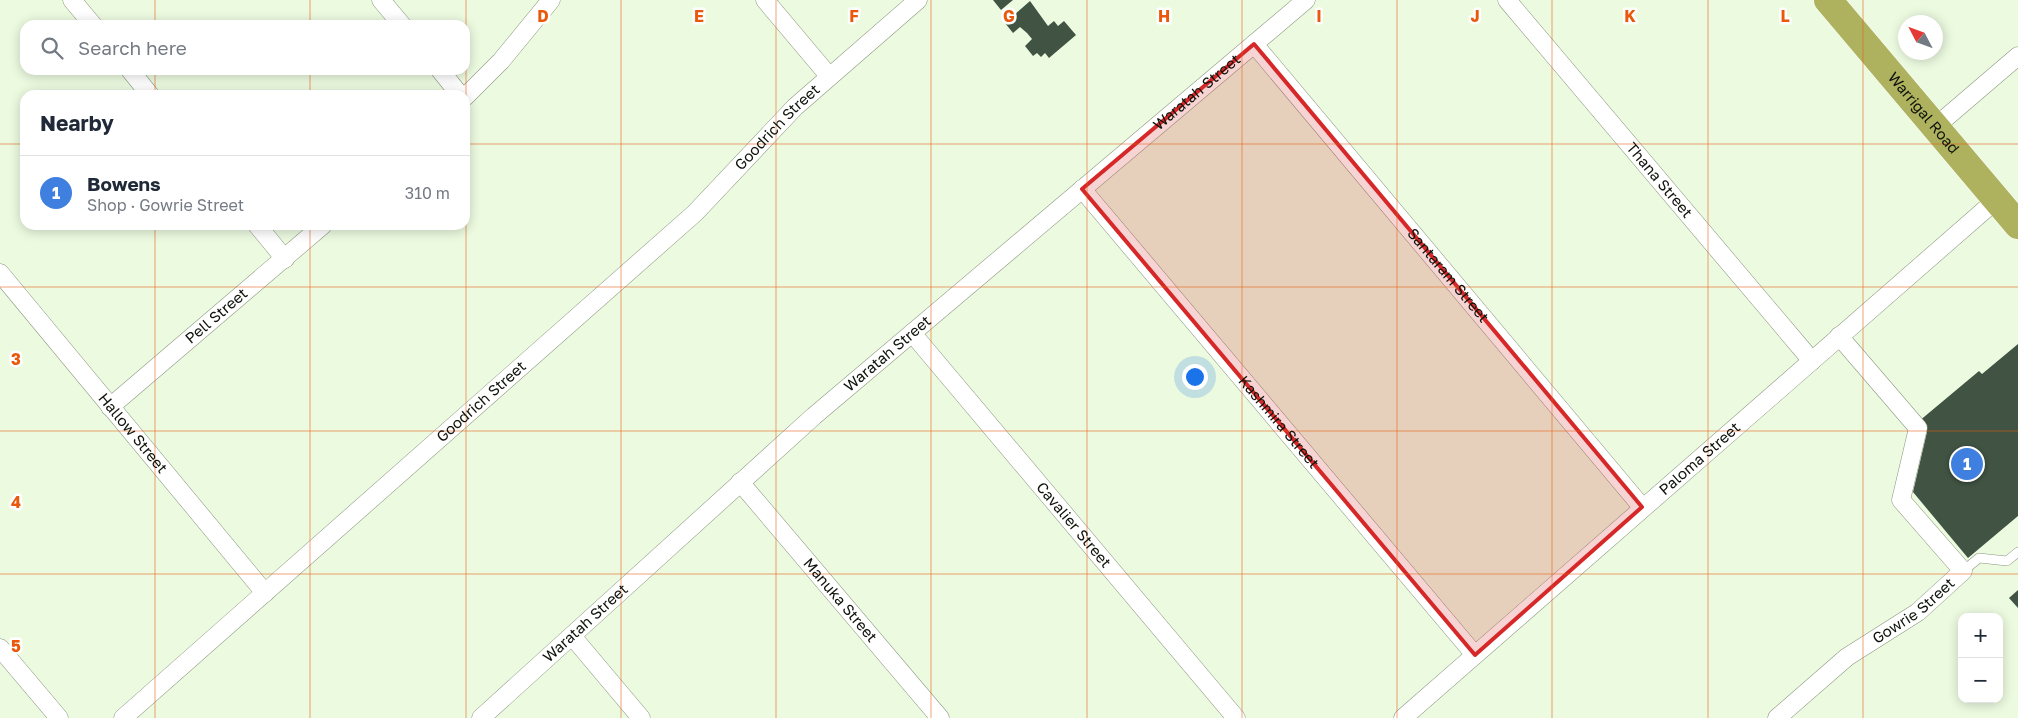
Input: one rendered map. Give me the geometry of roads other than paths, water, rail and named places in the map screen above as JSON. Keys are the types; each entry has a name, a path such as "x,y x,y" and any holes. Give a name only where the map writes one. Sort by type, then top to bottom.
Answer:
{"highway":[{"name":"Warrigal Road","path":"1828,0 2018,225"}],"street":[{"path":"72,0 89,20"},
{"path":"382,0 398,20"},
{"path":"470,92 501,61 551,0"},
{"path":"765,0 829,76"},
{"name":"Goodrich Street","path":"123,718 695,213 795,107 918,0"},
{"name":"Waratah Street","path":"481,718 814,416 1306,0"},
{"name":"Thana Street","path":"1507,0 1812,361"},
{"name":"Santaram Street","path":"1254,44 1642,507"},
{"path":"1935,127 2018,56"},
{"path":"134,75 146,90"},
{"path":"444,75 456,90"},
{"name":"Kashmira Street","path":"1082,189 1475,655"},
{"name":"Paloma Street","path":"1404,718 1642,507 1996,200"},
{"path":"261,230 285,259"},
{"name":"Pell Street","path":"110,406 317,230"},
{"name":"Hallow Street","path":"0,274 265,593"},
{"name":"Cavalier Street","path":"912,333 1236,718"},
{"name":"Gowrie Street","path":"1777,718 1847,657 1918,612 1963,571 1901,500 1918,428 1839,336"},
{"name":"Manuka Street","path":"740,482 940,718"},
{"path":"572,636 641,718"},
{"path":"0,648 58,718"}],"lane":[{"path":"1963,571 1979,558 2007,560 2018,552"}],"place":[{"name":"Bowens","path":"1967,464"}]}
